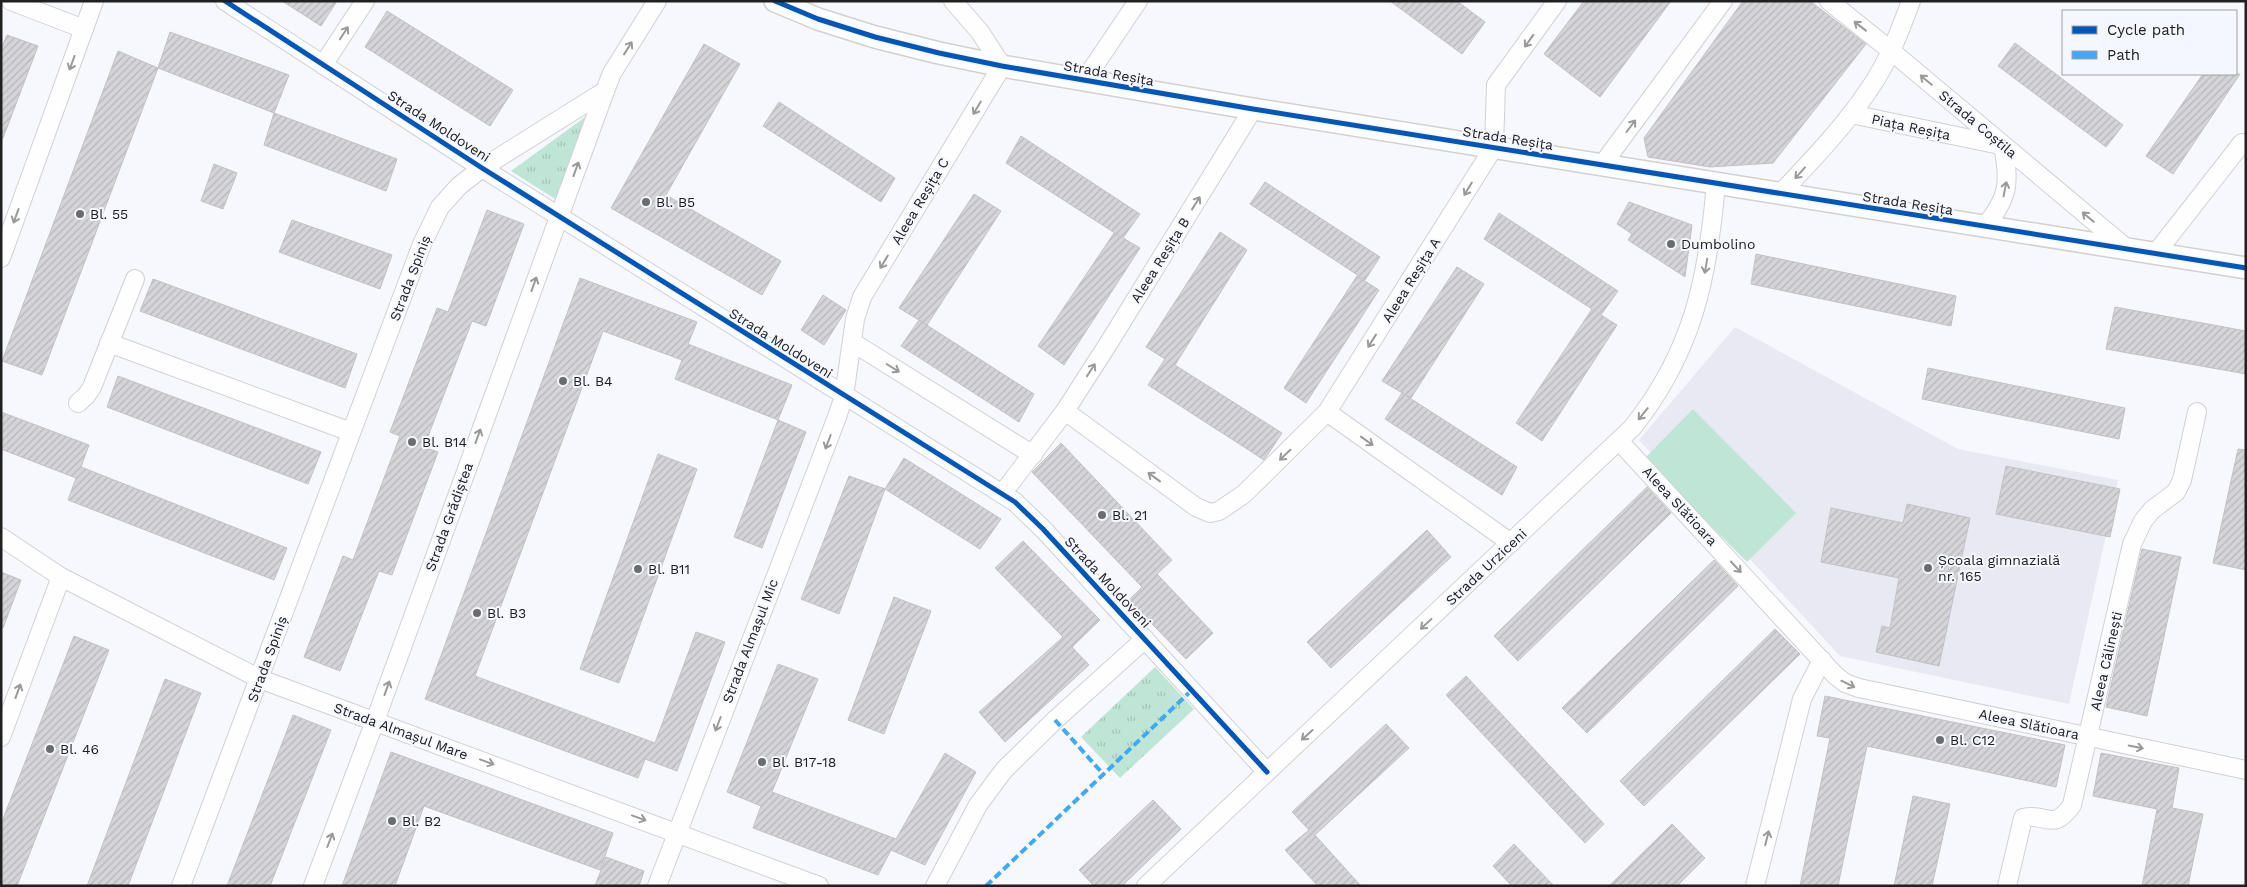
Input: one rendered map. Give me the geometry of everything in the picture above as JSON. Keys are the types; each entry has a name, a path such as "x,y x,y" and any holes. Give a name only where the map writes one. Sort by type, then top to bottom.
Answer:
{"street":[{"path":"11,1 84,29"},
{"path":"1,258 94,1"},
{"name":"Strada Moldoveni","path":"225,1 482,168 1002,494 1032,517 1267,772"},
{"path":"323,65 365,1"},
{"name":"Strada Grădiștea","path":"313,886 605,90 612,74 657,1"},
{"name":"Strada Reșița","path":"774,1 818,19 939,54 1084,81 2126,248 2243,269"},
{"path":"952,1 980,32 1002,66"},
{"path":"1084,81 1138,1"},
{"path":"1494,147 1496,85 1557,1"},
{"path":"1602,165 1723,1"},
{"name":"Strada Coștila","path":"1829,1 2126,248"},
{"name":"Piața Reșița","path":"1781,193 1851,114 1870,88 1890,50 1911,1"},
{"name":"Aleea Reșița C","path":"844,396 855,319 862,297 1002,66"},
{"path":"482,168 605,90"},
{"name":"Aleea Reșița B","path":"1002,494 1033,456 1110,341 1253,109"},
{"name":"Piața Reșița","path":"1851,114 2003,146"},
{"path":"2156,253 2242,143"},
{"path":"1984,226 1999,210 2006,190 2007,169 2003,146"},
{"name":"Aleea Reșița A","path":"1324,417 1494,147"},
{"name":"Strada Spiniș","path":"181,886 351,432 434,217 448,197 482,168"},
{"name":"Strada Urziceni","path":"1146,886 1620,442 1652,404 1667,380 1693,322 1705,271 1716,183"},
{"path":"78,403 92,387 135,279"},
{"path":"852,342 1033,456"},
{"path":"110,343 351,432"},
{"name":"Strada Almașul Mic","path":"657,886 844,396"},
{"path":"1064,411 1196,507 1210,512 1220,511 1244,494 1324,417 1511,544"},
{"name":"Aleea Călinești","path":"2007,886 2023,818 2029,816 2054,821 2064,816 2072,805 2132,544 2142,521 2152,510 2176,492 2182,480 2198,412"},
{"name":"Aleea Slătioara","path":"1620,442 1845,683 1859,688 2246,770"},
{"name":"Strada Almașul Mare","path":"1,537 61,577 260,679 819,886"},
{"path":"1,737 61,577"},
{"name":"Strada Moldoveni","path":"935,886 978,805 1004,770 1055,720 1146,639"},
{"path":"1755,886 1802,700 1822,660"}],"shaded area":[{"name":"Școala gimnazială nr. 165","path":"1735,327 1958,449 2118,480 2069,704 1840,656 1639,440"}],"green space":[{"path":"588,115 555,199 511,171"},
{"path":"1693,409 1796,513 1747,562 1644,459"},
{"path":"1155,667 1194,709 1120,778 1081,737"}],"building":[{"path":"282,1 337,1 321,26"},
{"path":"1390,1 1457,1 1485,22 1462,54"},
{"path":"1584,1 1671,1 1600,97 1544,54"},
{"path":"1743,1 1810,1 1866,44 1773,163 1710,167 1648,157 1644,138"},
{"path":"387,11 513,90 490,126 365,47"},
{"path":"170,32 289,75 274,113 158,68"},
{"path":"7,35 38,46 3,138 1,138 1,49"},
{"path":"2015,43 2123,125 2106,147 1998,66"},
{"name":"Bl. B5","path":"704,44 740,64 666,195 781,261 762,295 611,208"},
{"name":"Bl. 55","path":"118,51 158,68 42,375 2,361"},
{"path":"2240,74 2173,174 2146,156 2202,75"},
{"path":"779,102 895,178 881,202 763,126"},
{"path":"274,113 397,159 386,191 264,145"},
{"path":"1021,136 1140,214 1123,238 1140,248 1064,365 1038,346 1114,233 1121,237 1006,163"},
{"path":"214,164 237,173 223,209 201,201"},
{"path":"1265,182 1380,257 1365,280 1250,204"},
{"path":"974,194 1001,211 927,325 899,308"},
{"path":"1629,202 1692,225 1685,277 1628,240 1632,234 1617,224"},
{"name":"Bl. B14","path":"487,210 524,224 486,326 472,321 424,447 438,452 392,575 379,571 340,671 304,657 343,556 353,560 400,436 390,432 437,308 448,312"},
{"path":"1499,213 1618,291 1601,315 1617,325 1542,441 1516,423 1592,309 1484,239"},
{"path":"292,220 392,255 380,289 279,252"},
{"path":"1220,232 1247,250 1175,365 1282,433 1264,460 1148,385 1165,359 1146,347"},
{"path":"1756,254 1956,296 1951,326 1751,284"},
{"path":"1457,267 1484,284 1411,398 1382,381"},
{"path":"1357,276 1379,290 1306,403 1284,388"},
{"path":"580,278 697,322 688,344 792,385 778,420 675,379 682,360 603,331 475,676 655,743 696,632 725,642 677,771 645,759 638,778 425,699"},
{"path":"153,279 357,354 345,388 140,311"},
{"path":"823,295 846,310 824,345 801,330"},
{"path":"2115,307 2246,331 2246,374 2106,349"},
{"path":"919,320 1034,394 1019,422 901,346"},
{"path":"1928,368 2125,408 2119,439 1922,399"},
{"path":"118,376 321,452 308,484 107,407"},
{"path":"1402,393 1517,467 1502,495 1385,419"},
{"path":"1,412 89,445 81,467 287,548 274,580 68,500 76,478 1,449"},
{"path":"778,420 806,432 762,548 734,537"},
{"name":"Bl. 21","path":"1061,443 1172,560 1157,574 1213,633 1186,659 1129,600 1142,587 1032,472"},
{"path":"2238,449 2246,450 2246,570 2213,563"},
{"name":"Bl. B11","path":"658,454 697,469 619,683 580,669"},
{"path":"904,458 1001,519 980,549 885,489"},
{"path":"2006,466 2120,489 2110,537 1996,514"},
{"path":"849,476 885,489 839,614 801,599"},
{"path":"1647,487 1671,513 1518,661 1494,636"},
{"path":"1907,504 1970,518 1939,666 1876,652 1882,626 1890,628 1899,578 1821,562 1831,508 1903,523"},
{"path":"1427,530 1451,557 1331,668 1307,642"},
{"path":"1023,541 1100,620 1072,647 1089,665 1005,742 979,712 1063,637 995,568"},
{"path":"2142,549 2181,557 2147,716 2106,707"},
{"path":"1714,560 1738,586 1587,733 1562,708"},
{"path":"1,572 21,580 3,628 1,628"},
{"path":"894,597 931,611 884,734 848,720"},
{"path":"1775,629 1800,654 1644,806 1620,781"},
{"name":"Bl. 46","path":"74,636 109,650 17,886 1,886 1,824"},
{"name":"Bl. B17-18","path":"778,664 818,679 772,792 896,839 945,753 976,772 925,865 891,850 878,875 753,828 761,806 727,792"},
{"path":"1466,676 1604,824 1585,843 1446,695"},
{"path":"165,679 201,693 128,886 87,886"},
{"name":"Bl. C12","path":"1825,696 2065,745 2056,787 1867,746 1838,886 1800,886 1830,738 1817,736"},
{"path":"293,715 331,730 270,886 227,886"},
{"path":"1386,724 1409,748 1315,835 1361,886 1318,886 1285,850 1309,830 1292,812"},
{"name":"Bl. B2","path":"391,752 613,833 600,870 424,806 395,886 342,886"},
{"path":"2101,753 2179,768 2172,808 2203,814 2188,886 2142,886 2157,809 2093,796"},
{"path":"1913,796 1950,804 1932,886 1894,886"},
{"path":"1153,800 1181,829 1122,886 1094,886 1079,870"},
{"path":"1672,824 1705,858 1677,886 1609,886"},
{"path":"1514,844 1554,886 1512,886 1493,866"},
{"path":"606,857 644,871 639,886 595,886"}],"marked path":[{"path":"986,886 1192,690"},
{"path":"1055,720 1104,775"}],"cycle path":[{"path":"225,1 482,168 1015,502 1043,529 1267,772"},
{"path":"775,1 818,19 875,37 1002,66 1253,109 2246,268"}],"place":[{"name":"Bl. B5","path":"646,202"},
{"name":"Bl. 55","path":"80,214"},
{"name":"Dumbolino","path":"1671,244"},
{"name":"Bl. B4","path":"563,381"},
{"name":"Bl. B14","path":"412,442"},
{"name":"Bl. 21","path":"1102,515"},
{"name":"Școala gimnazială nr. 165","path":"1928,568"},
{"name":"Bl. B11","path":"638,569"},
{"name":"Bl. B3","path":"477,613"},
{"name":"Bl. C12","path":"1940,740"},
{"name":"Bl. 46","path":"50,749"},
{"name":"Bl. B17-18","path":"762,762"},
{"name":"Bl. B2","path":"392,821"}]}
